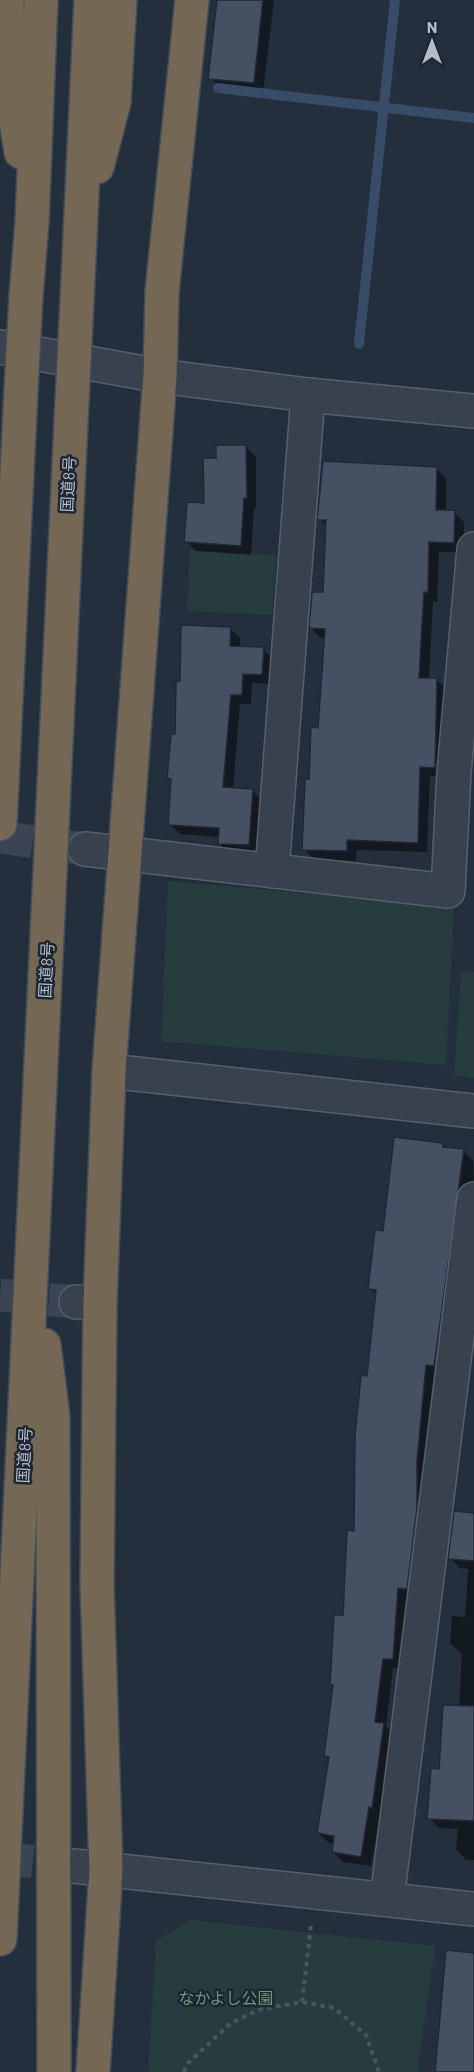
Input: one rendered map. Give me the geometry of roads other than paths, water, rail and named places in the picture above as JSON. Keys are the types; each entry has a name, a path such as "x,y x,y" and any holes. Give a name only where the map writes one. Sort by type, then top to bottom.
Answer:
{"highway":[{"path":"7,0 9,77 32,222"},
{"path":"0,824 21,390 32,222 41,0"},
{"name":"国道8号","path":"0,1939 91,0"},
{"path":"81,228 114,102 120,0"},
{"path":"93,2072 106,1870 88,1303 109,1071 160,376 162,292 192,0"},
{"path":"33,1260 53,1417 54,2072"}],"street":[{"path":"0,347 160,376 308,395 474,411"},
{"path":"272,871 308,395"},
{"path":"85,849 448,891 464,772 474,549"},
{"path":"109,1071 474,1111"},
{"path":"387,1899 474,1199"},
{"path":"73,1866 474,1909"}],"waterway":[{"path":"359,344 395,0"},
{"path":"218,88 474,118"}],"tunnel":[{"path":"0,837 85,849"},
{"path":"0,1295 76,1302"},
{"path":"0,1858 73,1866"}],"park label":[{"name":"なかよし公園","path":"226,1998"}]}
